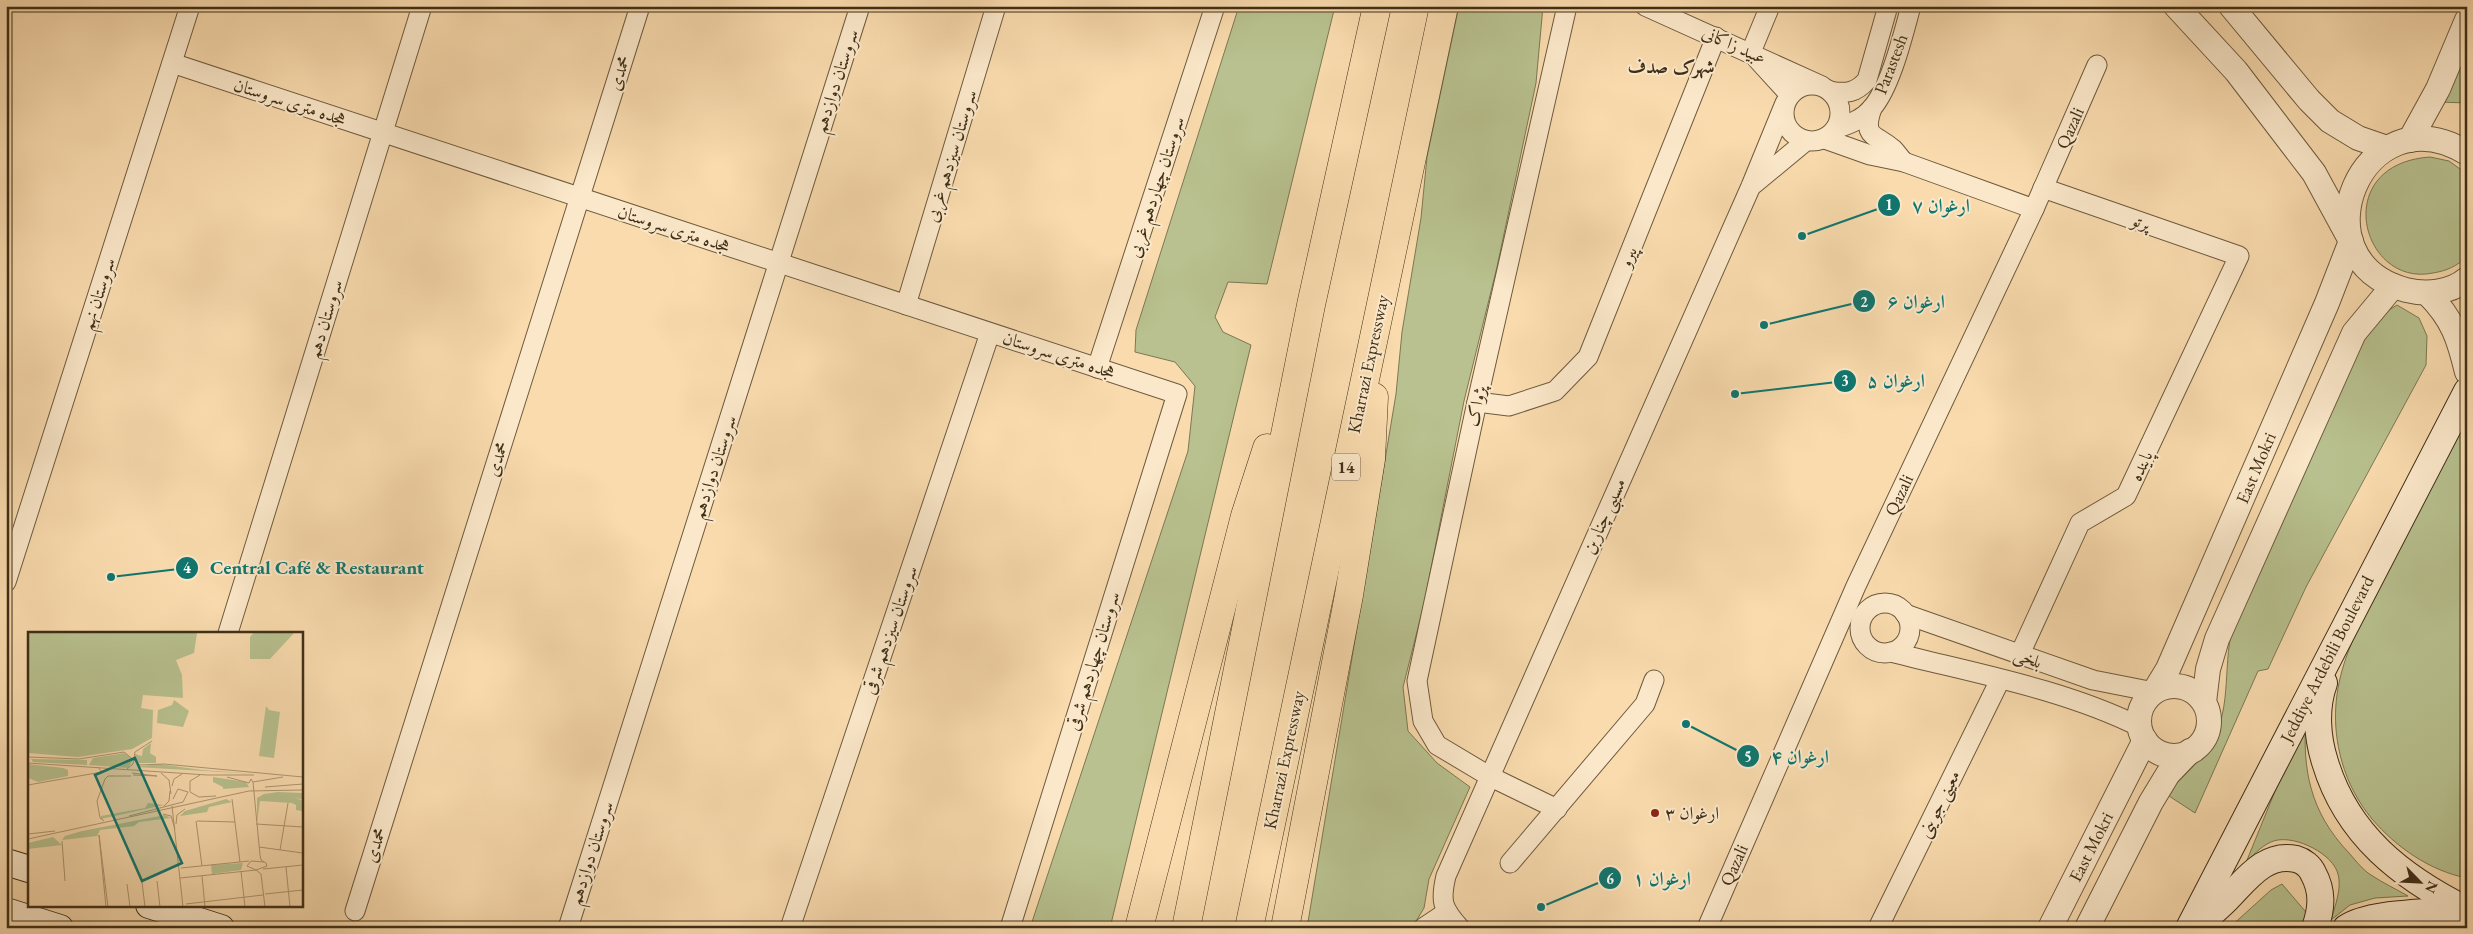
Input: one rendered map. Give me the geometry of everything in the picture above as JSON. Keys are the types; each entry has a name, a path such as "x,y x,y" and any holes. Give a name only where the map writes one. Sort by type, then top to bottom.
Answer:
{"highway":[{"path":"1186,928 1311,305 1377,6"},
{"name":"Kharrazi Expressway","path":"1249,928 1444,6"},
{"path":"1139,928 1246,516 1311,305"},
{"path":"1285,928 1349,595 1371,459 1379,308"},
{"path":"1297,928 1306,822"}],"main road":[{"name":"Jeddiye Ardebili Boulevard","path":"2189,928 2467,391"},
{"path":"2356,603 2323,687 2318,717 2321,748 2329,775 2342,805 2358,827 2384,856 2410,877 2466,909"},
{"path":"2196,928 2249,874 2269,862 2287,857 2301,860 2312,869 2319,884 2322,901 2315,928"},
{"path":"6,862 28,869"},
{"path":"152,906 221,928"},
{"path":"2346,928 2354,922 2382,916 2466,909"},
{"path":"6,911 34,912 60,928"}],"street":[{"name":"سروستان نهم","path":"6,582 190,6"},
{"name":"سروستان دهم","path":"228,632 422,6"},
{"name":"محمدی","path":"354,911 640,6"},
{"name":"سروستان دوازدهم","path":"568,928 860,6"},
{"name":"سروستان سیزدهم غربی","path":"906,305 996,6"},
{"name":"سروستان چهاردهم غربی","path":"1098,368 1215,6"},
{"name":"پژواک","path":"1557,809 1489,776 1437,746 1423,721 1417,681 1477,402 1567,6"},
{"name":"عبید زاکانی","path":"1645,6 1669,11 1716,37 1826,88"},
{"path":"1770,6 1751,52 1788,99"},
{"name":"Parastesh","path":"1826,88 1844,93 1853,92 1860,88 1867,80 1888,6"},
{"name":"Parastesh","path":"1830,134 1856,122 1872,108 1884,88 1900,46 1911,6"},
{"path":"2176,6 2236,71 2314,172 2365,265 2375,276 2393,286 2428,294 2443,309 2458,335 2467,372"},
{"path":"2231,6 2309,100 2330,121 2358,138 2387,148"},
{"path":"2410,140 2438,89 2467,20"},
{"name":"پیرو","path":"1477,402 1509,406 1555,391 1588,357 1716,37"},
{"name":"هجده متری سروستان","path":"172,63 1177,394"},
{"name":"Qazali","path":"1707,928 1852,597 2034,209 2097,65"},
{"path":"1806,141 1797,137 1785,122 1788,99 1805,86 1826,88 1840,106 1840,115 1830,134"},
{"name":"مسیبی چناربن","path":"1460,928 1447,912 1441,896 1446,876 1788,99"},
{"path":"1872,108 1868,122 1869,131 1874,138 1892,148 1904,162"},
{"path":"1751,186 1806,141 1830,134 1870,155 1904,162 2034,209"},
{"path":"2351,241 2347,220 2349,198 2369,161 2387,148 2410,140 2430,139 2454,145 2467,153"},
{"name":"پرتو","path":"2043,188 2240,256"},
{"name":"East Mokri","path":"2154,692 2168,669 2328,303 2351,241"},
{"name":"پاینده","path":"2020,654 2080,523 2126,496 2240,256"},
{"path":"2428,294 2467,279"},
{"name":"East Mokri","path":"2204,702 2208,669 2216,639 2350,342 2354,334 2393,286"},
{"name":"سروستان سیزدهم شرقی","path":"790,928 990,333"},
{"name":"سروستان چهاردهم شرقی","path":"1010,928 1177,394"},
{"path":"1834,640 1872,650 1891,652 1904,643 1908,636 1910,629 1905,614 1893,604 1877,604 1852,597"},
{"path":"1872,650 1866,644 1860,629 1864,613 1877,604"},
{"name":"بلخی","path":"1905,614 2093,680 2154,692"},
{"name":"بلخی","path":"1891,652 2000,680 2097,709 2142,733"},
{"path":"1510,863 1645,704 1654,680"},
{"name":"معینی جوینی","path":"1878,928 2000,680"},
{"path":"2175,686 2186,688 2204,702 2208,712 2209,724 2206,735 2190,752 2171,755 2161,753 2142,733 2142,707 2154,692 2175,686"},
{"name":"East Mokri","path":"2050,928 2142,733"},
{"name":"East Mokri","path":"2086,928 2151,802 2168,774 2190,752"},
{"path":"1423,928 1447,912"}],"green space":[{"path":"1239,6 1335,6 1267,284 1228,282 1215,317 1223,332 1251,345 1110,928 1030,928 1188,451 1195,386 1175,362 1135,352 1136,330"},
{"path":"1459,6 1543,6 1536,83 1497,267 1464,401 1424,604 1403,687 1408,731 1437,763 1470,787 1429,879 1424,908 1412,928 1307,928 1396,394 1402,332 1421,218 1427,157"},
{"path":"2467,46 2467,103 2439,102"},
{"path":"2430,157 2449,161 2467,174 2467,256 2452,268 2443,271 2408,273 2388,262 2374,245 2367,223 2368,201 2378,180 2398,165"},
{"path":"2397,305 2419,318 2427,336 2426,365 2306,587 2268,669 2258,671 2195,813 2166,794 2199,760 2215,736 2224,707 2229,644 2237,614 2283,508 2364,334 2381,315"},
{"path":"2467,421 2467,878 2453,875 2427,864 2392,839 2367,813 2350,785 2344,770 2336,734 2336,707 2339,682 2355,634"},
{"path":"2306,715 2306,754 2311,789 2325,822 2336,838 2365,871 2408,896 2375,898 2350,905 2331,920 2338,896 2339,877 2333,864 2318,851 2298,842 2279,840 2263,846 2245,865"},
{"path":"2282,884 2311,918 2306,928 2229,928 2271,890"}],"place":[{"name":"ارغوان ۷","path":"1802,236"},
{"name":"ارغوان ۶","path":"1764,325"},
{"name":"ارغوان ۵","path":"1735,394"},
{"name":"Central Café & Restaurant","path":"111,577"},
{"name":"ارغوان ۴","path":"1686,724"},
{"name":"ارغوان ۳","path":"1655,813"},
{"name":"ارغوان ۱","path":"1541,907"}],"district":[{"name":"شهرک صدف","path":"1671,66"}]}
